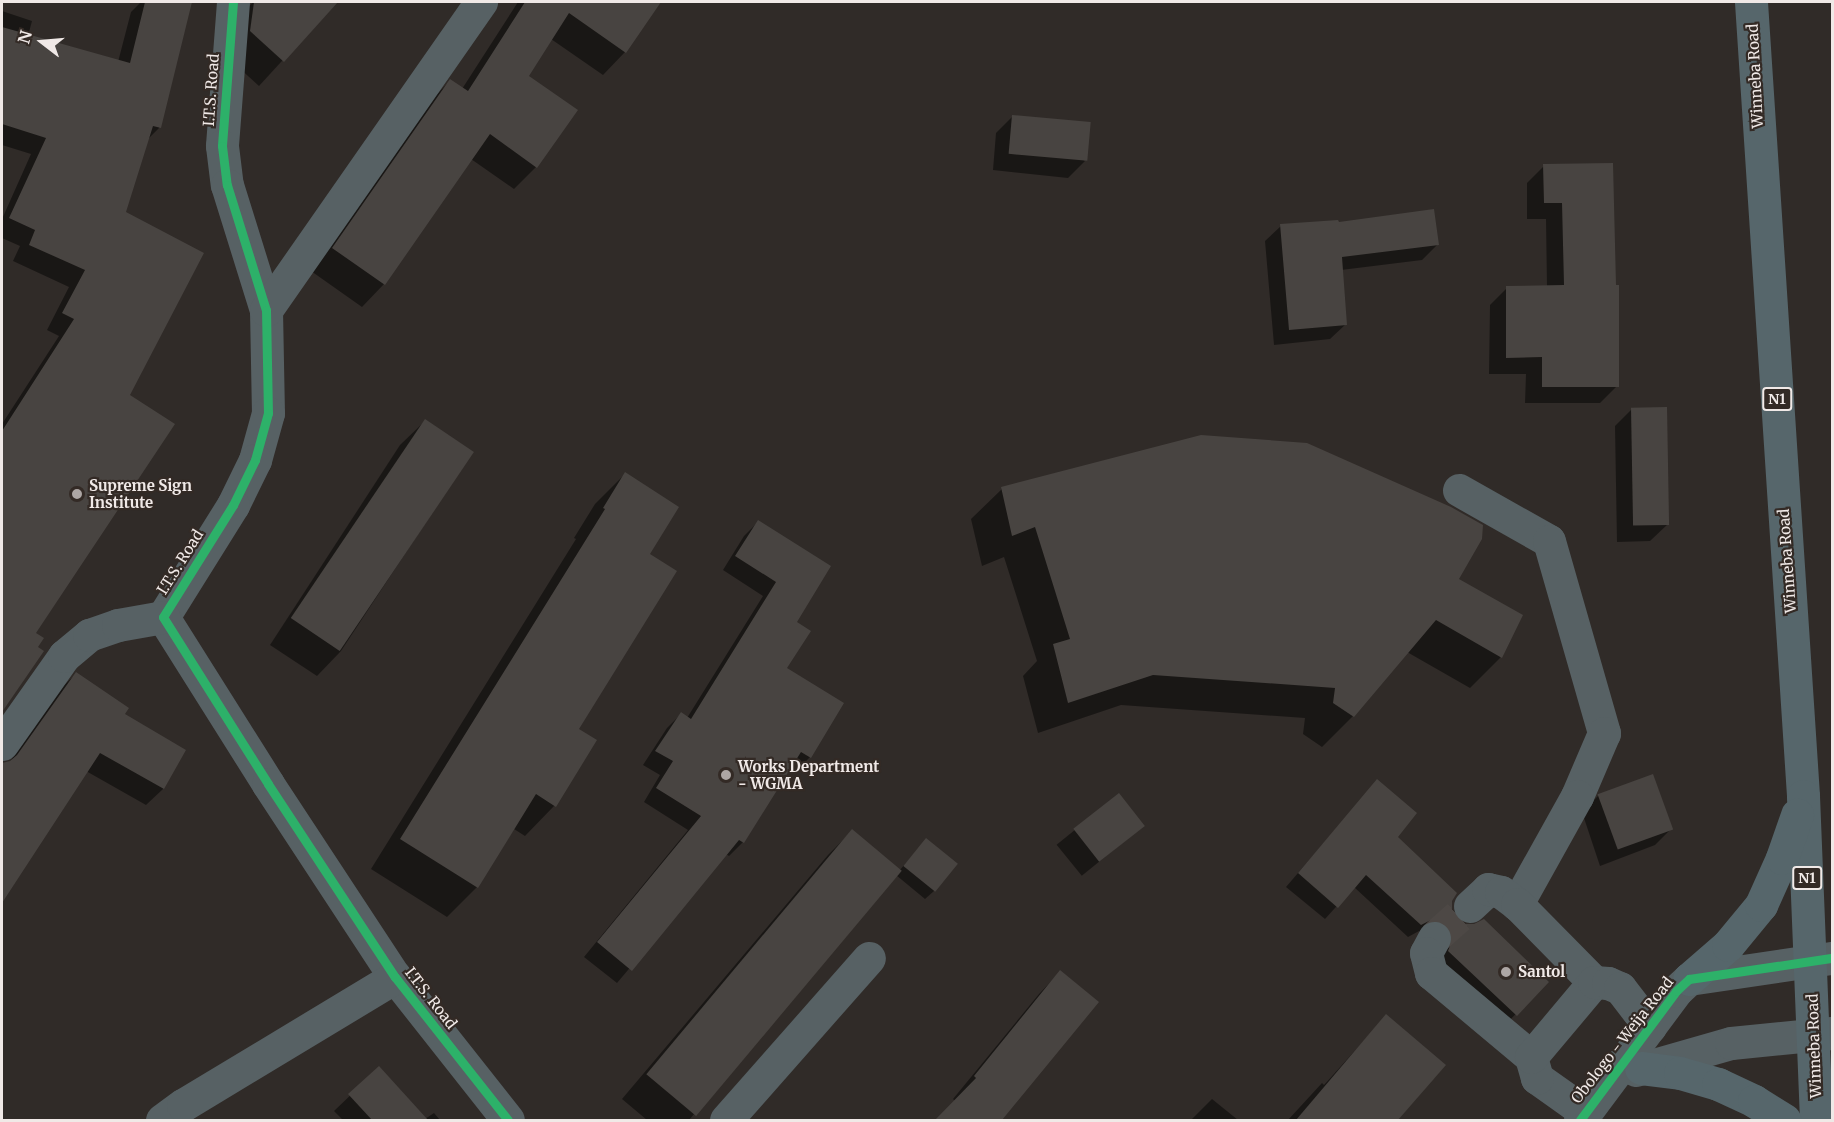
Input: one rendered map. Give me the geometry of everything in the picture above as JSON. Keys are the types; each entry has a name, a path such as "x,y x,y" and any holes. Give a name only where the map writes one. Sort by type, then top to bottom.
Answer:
{"highway":[{"name":"Winneba Road","path":"1751,2 1803,796 1821,960 1823,1033 1816,1120"},
{"path":"1689,979 1728,945 1761,905 1782,858 1803,796"},
{"path":"1641,1068 1680,1073 1718,1084 1754,1101 1784,1120"}],"street":[{"name":"I.T.S. Road","path":"233,2 222,146 225,175 266,310 268,413 255,460 233,505 163,618 268,784 395,976 508,1120"},
{"path":"266,310 481,2"},
{"path":"1459,490 1549,541 1604,733 1576,796 1517,904"},
{"path":"2,744 64,656 89,635 118,625 163,618"},
{"path":"1470,906 1488,889 1502,892 1517,904 1594,982 1608,983 1620,988 1650,1027"},
{"path":"1434,938 1426,953 1431,973 1531,1057 1537,1078 1582,1116"},
{"path":"726,1120 869,958"},
{"name":"Obologo - Weija Road","path":"1582,1116 1676,991 1689,979 1821,960"},
{"path":"162,1120 395,976"},
{"path":"1531,1057 1594,982"},
{"name":"Obologo - Weija Road","path":"1607,1082 1641,1068 1731,1043 1823,1033"}],"building":[{"path":"145,2 192,2 161,128 153,126 126,212 204,253 130,395 175,424 36,633 44,638 38,647 44,651 2,712 2,431 74,319 62,313 85,270 29,245 35,230 9,218 46,138 2,124 2,27 130,63"},
{"path":"254,2 338,2 284,62 250,31"},
{"path":"525,2 661,2 626,53 569,13 529,76 578,110 537,168 490,134 385,285 332,248 450,79 468,91"},
{"path":"1012,115 1091,122 1087,161 1009,154"},
{"path":"1613,163 1616,285 1619,285 1619,387 1542,387 1542,357 1506,358 1506,286 1564,285 1562,203 1544,203 1543,164"},
{"path":"1434,209 1439,245 1342,257 1347,325 1289,330 1280,224 1338,220 1339,222"},
{"path":"1667,407 1669,525 1633,526 1631,408"},
{"path":"425,419 474,452 340,651 291,618"},
{"path":"1201,435 1307,443 1451,507 1483,525 1482,539 1459,579 1523,615 1502,658 1436,620 1354,717 1333,703 1335,688 1153,675 1068,703 1053,644 1070,639 1035,527 1012,536 1001,487"},
{"path":"625,472 679,507 650,554 677,571 579,729 597,740 556,807 536,794 478,888 400,839 605,509 603,508"},
{"path":"758,520 831,566 797,622 811,631 787,668 844,703 811,758 801,752 744,843 739,840 632,971 597,942 701,816 656,788 673,761 655,751 681,712 691,719 776,582 735,556"},
{"path":"76,672 129,708 125,714 186,750 164,789 100,753 2,903 2,763 10,761 17,755"},
{"path":"1653,774 1673,829 1618,850 1598,794"},
{"path":"1377,779 1417,813 1398,837 1457,893 1452,901 1452,910 1456,918 1464,924 1474,924 1484,919 1549,982 1517,1016 1448,951 1453,937 1450,928 1443,922 1433,919 1421,925 1366,875 1338,908 1298,873"},
{"path":"1119,793 1145,826 1099,862 1073,829"},
{"path":"852,829 902,871 696,1116 646,1074"},
{"path":"926,838 958,864 935,892 903,866"},
{"path":"1060,970 1099,1002 1002,1120 935,1120 976,1078 974,1076"},
{"path":"1386,1014 1446,1065 1398,1120 1296,1120"},
{"path":"379,1066 428,1120 372,1120 348,1094"}],"tunnel":[{"path":"1434,938 1470,906"}],"cycle path":[{"path":"233,2 222,146 227,185 266,310 268,413 255,460 233,505 163,617 268,784 395,977 508,1120"},
{"path":"1580,1120 1676,991 1689,979 1832,958"}],"place":[{"name":"Supreme Sign Institute","path":"77,494"},
{"name":"Works Department - WGMA","path":"726,775"},
{"name":"Santol","path":"1506,972"}]}
